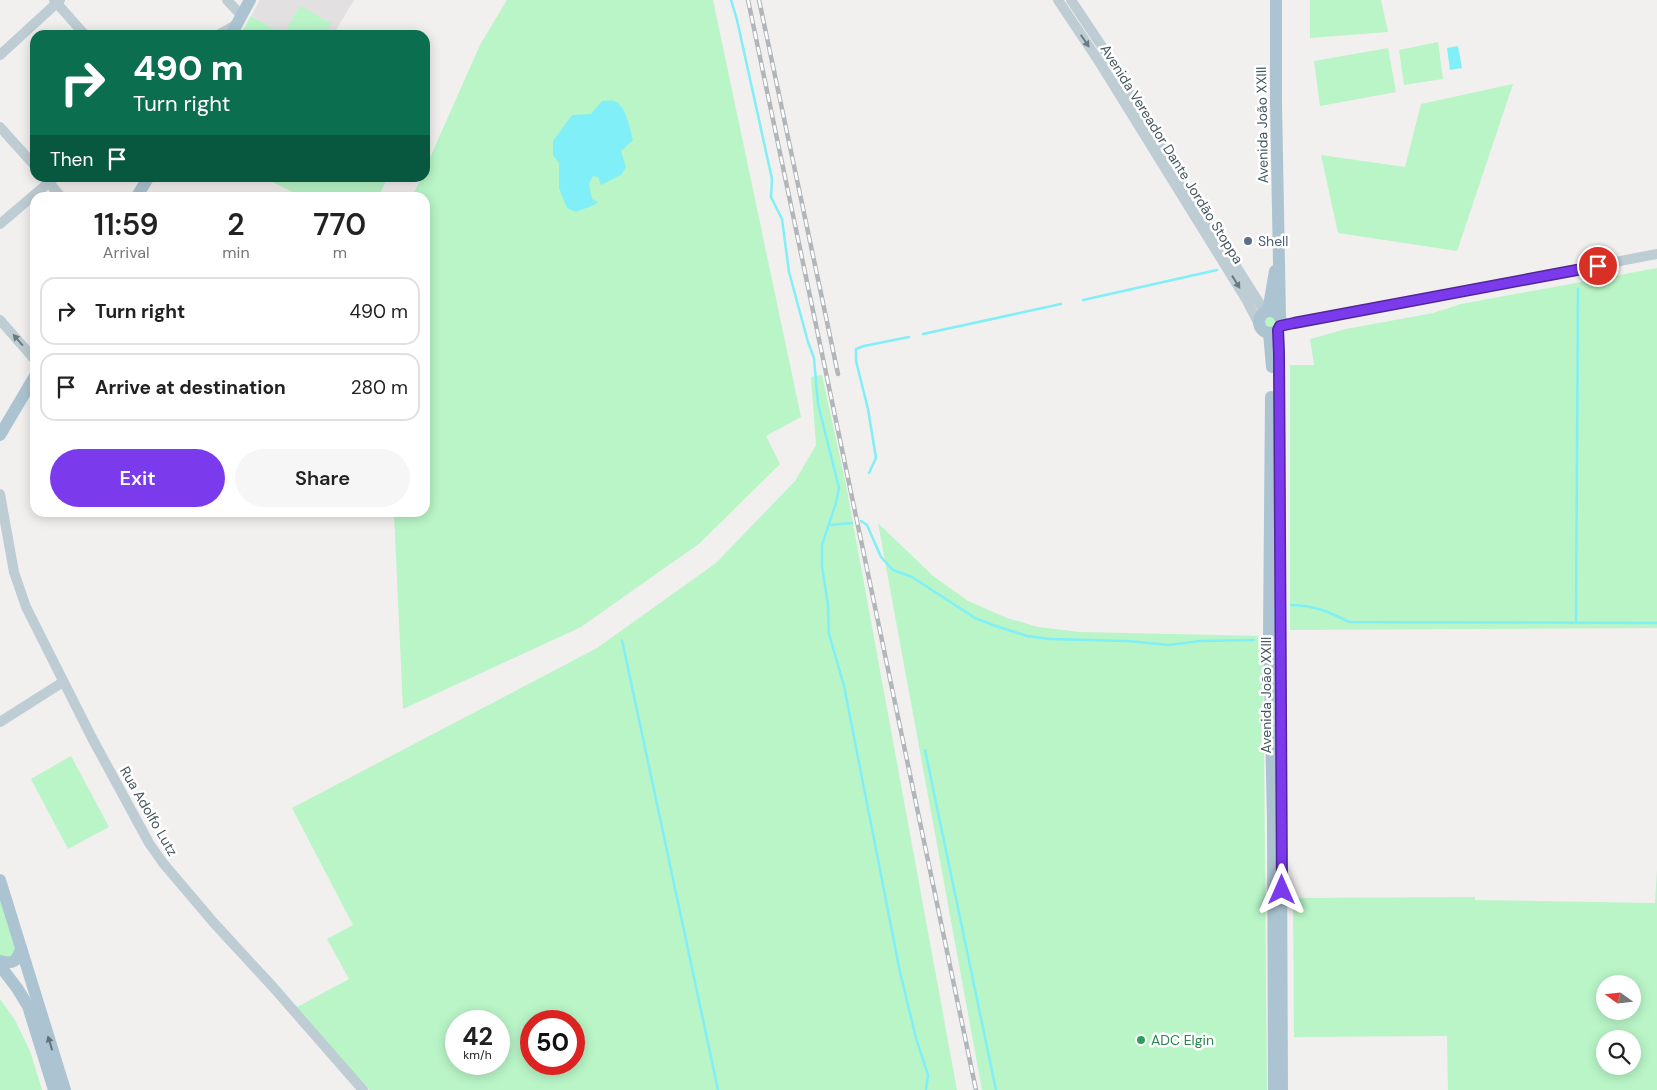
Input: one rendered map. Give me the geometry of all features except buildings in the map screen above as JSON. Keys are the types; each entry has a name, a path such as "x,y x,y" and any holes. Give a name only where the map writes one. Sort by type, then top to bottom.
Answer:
{"main road":[{"path":"236,25 250,0"},
{"name":"Avenida João XXIII","path":"1274,1090 1270,634 1273,326 1279,249 1276,0"},
{"name":"Avenida João XXIII","path":"1279,249 1267,311 1260,318 1273,326 1280,372 1282,1090"},
{"path":"0,435 30,384"},
{"path":"0,880 65,1090"},
{"path":"0,960 11,963 15,962 21,949"},
{"path":"0,966 28,1006 54,1090"}],"street":[{"path":"227,0 236,25"},
{"name":"Avenida Vereador Dante Jordão Stoppa","path":"1058,0 1116,88 1246,299 1273,326"},
{"name":"Avenida Vereador Dante Jordão Stoppa","path":"1071,0 1101,45 1194,200 1267,311"},
{"path":"0,55 57,1 81,30"},
{"path":"0,126 30,160"},
{"path":"35,192 46,182"},
{"path":"0,224 30,196"},
{"path":"1273,326 1657,254"},
{"path":"0,320 30,354"},
{"name":"Rua Adolfo Lutz","path":"0,494 14,572 19,588 63,682 132,813 158,857 363,1090"},
{"path":"0,722 63,682"}],"shaded area":[{"path":"260,0 354,0 336,30 276,30 251,16"}],"green space":[{"path":"507,0 713,0 801,417 766,436 780,464 700,543 581,627 403,709 394,517 430,517 430,192 414,192 419,182 430,182 430,158 480,45"},
{"path":"1310,0 1381,0 1388,32 1310,38"},
{"path":"300,6 331,23 327,30 290,30 287,28"},
{"path":"251,16 276,30 243,30"},
{"path":"1438,42 1443,79 1404,85 1399,50"},
{"path":"1388,48 1396,92 1320,106 1314,61"},
{"path":"1513,84 1457,251 1338,233 1321,155 1405,167 1421,104"},
{"path":"272,182 385,182 381,192 293,192"},
{"path":"1657,268 1657,628 1290,630 1290,365 1314,365 1310,339 1346,329 1433,313 1461,304"},
{"path":"1269,314 1274,316 1276,321 1274,326 1269,328 1264,326 1262,321 1264,316"},
{"path":"822,375 846,485 957,1090 369,1090 297,1007 349,979 327,939 353,925 292,808 597,648 716,563 795,481 816,445 811,377"},
{"path":"878,523 932,575 968,601 1007,618 1038,627 1080,632 1263,636 1267,1090 982,1090"},
{"path":"71,756 109,827 68,849 31,779"},
{"path":"1657,869 1657,1090 1448,1090 1447,1036 1294,1037 1293,898 1475,897 1475,900 1655,903"},
{"path":"0,899 16,950 12,958 0,956"},
{"path":"0,999 15,1020 30,1051 42,1090 0,1090"}],"water":[{"path":"1458,46 1462,68 1450,70 1447,48"},
{"path":"602,101 614,101 622,107 633,140 621,151 626,167 621,175 601,185 598,177 593,176 589,184 592,199 598,202 576,212 567,208 559,188 559,163 553,155 553,141 572,115 591,114"}],"waterway":[{"path":"731,0 772,179 771,197 782,219 789,272 814,358 818,404 839,488 822,545 822,566 828,605 829,634 844,686 900,972 916,1038 928,1075 926,1090"},
{"path":"1083,300 1217,270"},
{"path":"1576,622 1578,289"},
{"path":"923,334 1061,304"},
{"path":"869,473 876,458 868,409 856,361 856,349 909,337"},
{"path":"861,521 867,525 881,557 893,570 912,577 975,618 1027,636 1050,639 1128,641 1169,645 1201,641 1254,640"},
{"path":"829,525 852,523"},
{"path":"1291,605 1322,610 1349,622 1657,623"},
{"path":"622,640 718,1090"},
{"path":"925,750 996,1090"}],"railway":[{"path":"748,0 976,1090"},
{"path":"759,0 838,374"}],"place":[{"name":"Shell","path":"1248,241"},
{"name":"ADC Elgin","path":"1141,1040"}],"route":[{"path":"1282,890 1278,330 1280,326 1598,266"}]}
